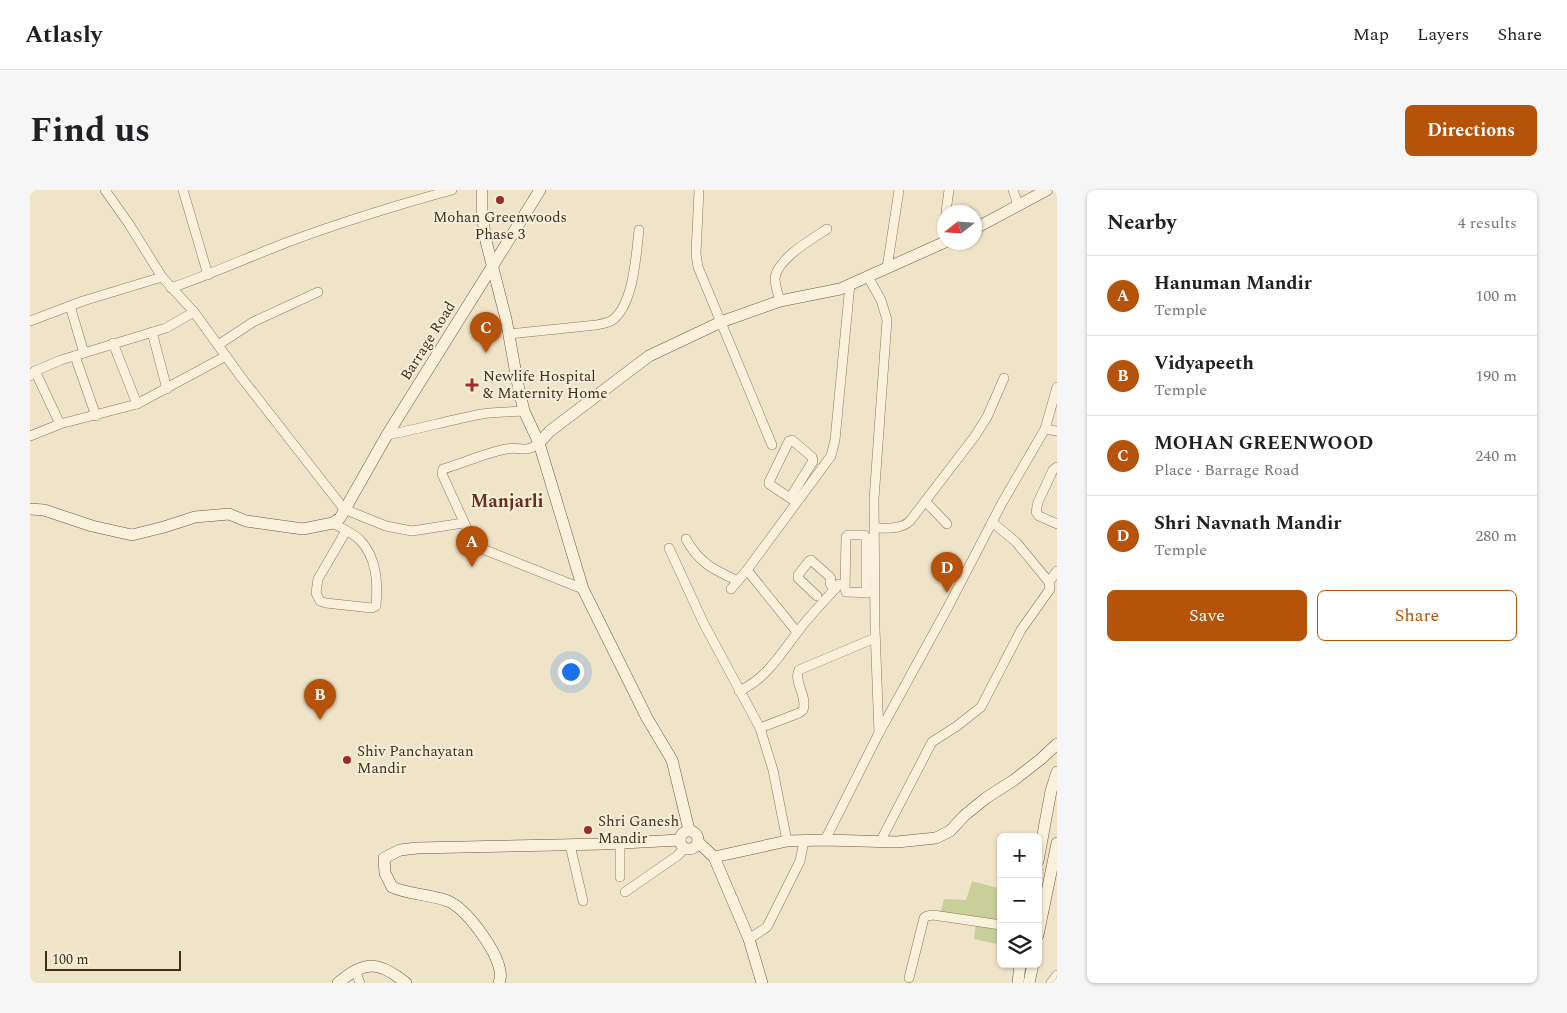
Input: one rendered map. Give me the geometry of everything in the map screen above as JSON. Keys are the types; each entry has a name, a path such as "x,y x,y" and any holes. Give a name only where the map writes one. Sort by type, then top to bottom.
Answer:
{"street":[{"path":"105,190 162,277 194,312 344,508 386,526 412,530 463,523"},
{"path":"183,190 208,275"},
{"path":"171,288 306,236 384,209 452,190"},
{"path":"482,190 482,213 486,241 509,334 524,411 539,443 583,589 647,718 672,760 689,830"},
{"name":"Barrage Road","path":"333,523 340,518 387,435 540,190"},
{"path":"699,190 698,267 772,445"},
{"path":"887,268 899,190"},
{"path":"947,205 948,190"},
{"path":"1014,190 1018,205"},
{"path":"982,225 1047,190"},
{"path":"509,334 596,325 609,322 615,318 631,289 640,230"},
{"path":"780,302 776,288 777,272 798,248 827,230"},
{"path":"583,589 475,546 442,474 443,469 508,448 532,449 550,431 648,356 721,322 780,302 840,288 937,245"},
{"path":"30,321 70,306 162,277"},
{"path":"868,277 881,300 887,320 870,564 870,593 875,638 879,733"},
{"path":"793,500 830,456 835,440 850,284"},
{"path":"218,345 253,322 318,292"},
{"path":"70,306 79,354 96,416"},
{"path":"60,424 32,373 79,354 166,328 194,312"},
{"path":"152,332 166,389"},
{"path":"113,343 137,404"},
{"path":"30,436 60,424 137,404 226,356"},
{"path":"870,593 846,592 846,537 848,535 871,535 905,526 987,417 1004,378"},
{"path":"825,840 879,733 1044,429 1057,388"},
{"path":"387,435 484,414 524,411"},
{"path":"1044,429 1057,431"},
{"path":"731,589 747,570 793,500 813,461 792,440 789,442 769,484 793,500"},
{"path":"1057,467 1053,470 1038,502 1036,512 1057,524"},
{"path":"925,501 948,524"},
{"path":"30,509 44,510 92,526 132,535 195,517 229,514 246,521 303,529 333,523 346,531 359,539 372,559 378,589 376,606 372,608 326,603 320,600 316,593 318,579 346,531"},
{"path":"880,840 932,742 957,726 981,707 1021,630 1050,589 1049,582 1016,542 992,522"},
{"path":"686,539 700,560 714,570 738,581"},
{"path":"668,548 704,624 760,728 773,770 787,841"},
{"path":"739,691 754,683 768,671 797,632 837,587 830,584 830,577 811,560 798,575 798,578 817,596"},
{"path":"747,570 797,632"},
{"path":"1049,582 1057,571"},
{"path":"760,728 804,710 804,700 797,675 799,670 875,638"},
{"path":"714,856 787,841 880,840 896,842 936,838 950,831 965,815 986,798 1014,780 1057,744"},
{"path":"1042,841 1057,772"},
{"path":"625,892 677,856 682,844 682,833 689,830 697,834 698,842 714,856 749,939 761,983"},
{"path":"749,939 767,927 800,861 804,840"},
{"path":"500,983 500,971 494,955 481,932 467,916 450,902 423,894 404,893 392,887 385,873 384,858 400,850 408,849 620,842 682,844 693,848 698,842"},
{"path":"620,842 620,877"},
{"path":"1040,923 1057,843"},
{"path":"570,845 583,901"},
{"path":"909,978 924,918 927,916 933,915 997,924"},
{"path":"338,983 355,970 368,966 381,968 394,974 406,983"},
{"path":"1018,983 1020,968"},
{"path":"1029,983 1032,968"},
{"path":"355,970 360,983"},
{"path":"1050,983 1057,974"}],"green space":[{"path":"972,881 997,888 997,944 974,939 976,923 939,917 944,899 966,900"}],"place":[{"name":"Mohan Greenwoods Phase 3","path":"500,200"},
{"name":"MOHAN GREENWOOD","path":"486,353"},
{"name":"Newlife Hospital & Maternity Home","path":"472,385"},
{"name":"Hanuman Mandir","path":"472,567"},
{"name":"Shri Navnath Mandir","path":"947,593"},
{"name":"Vidyapeeth","path":"320,720"},
{"name":"Shiv Panchayatan Mandir","path":"347,760"},
{"name":"Shri Ganesh Mandir","path":"588,830"}],"district":[{"name":"Manjarli","path":"507,501"}]}
